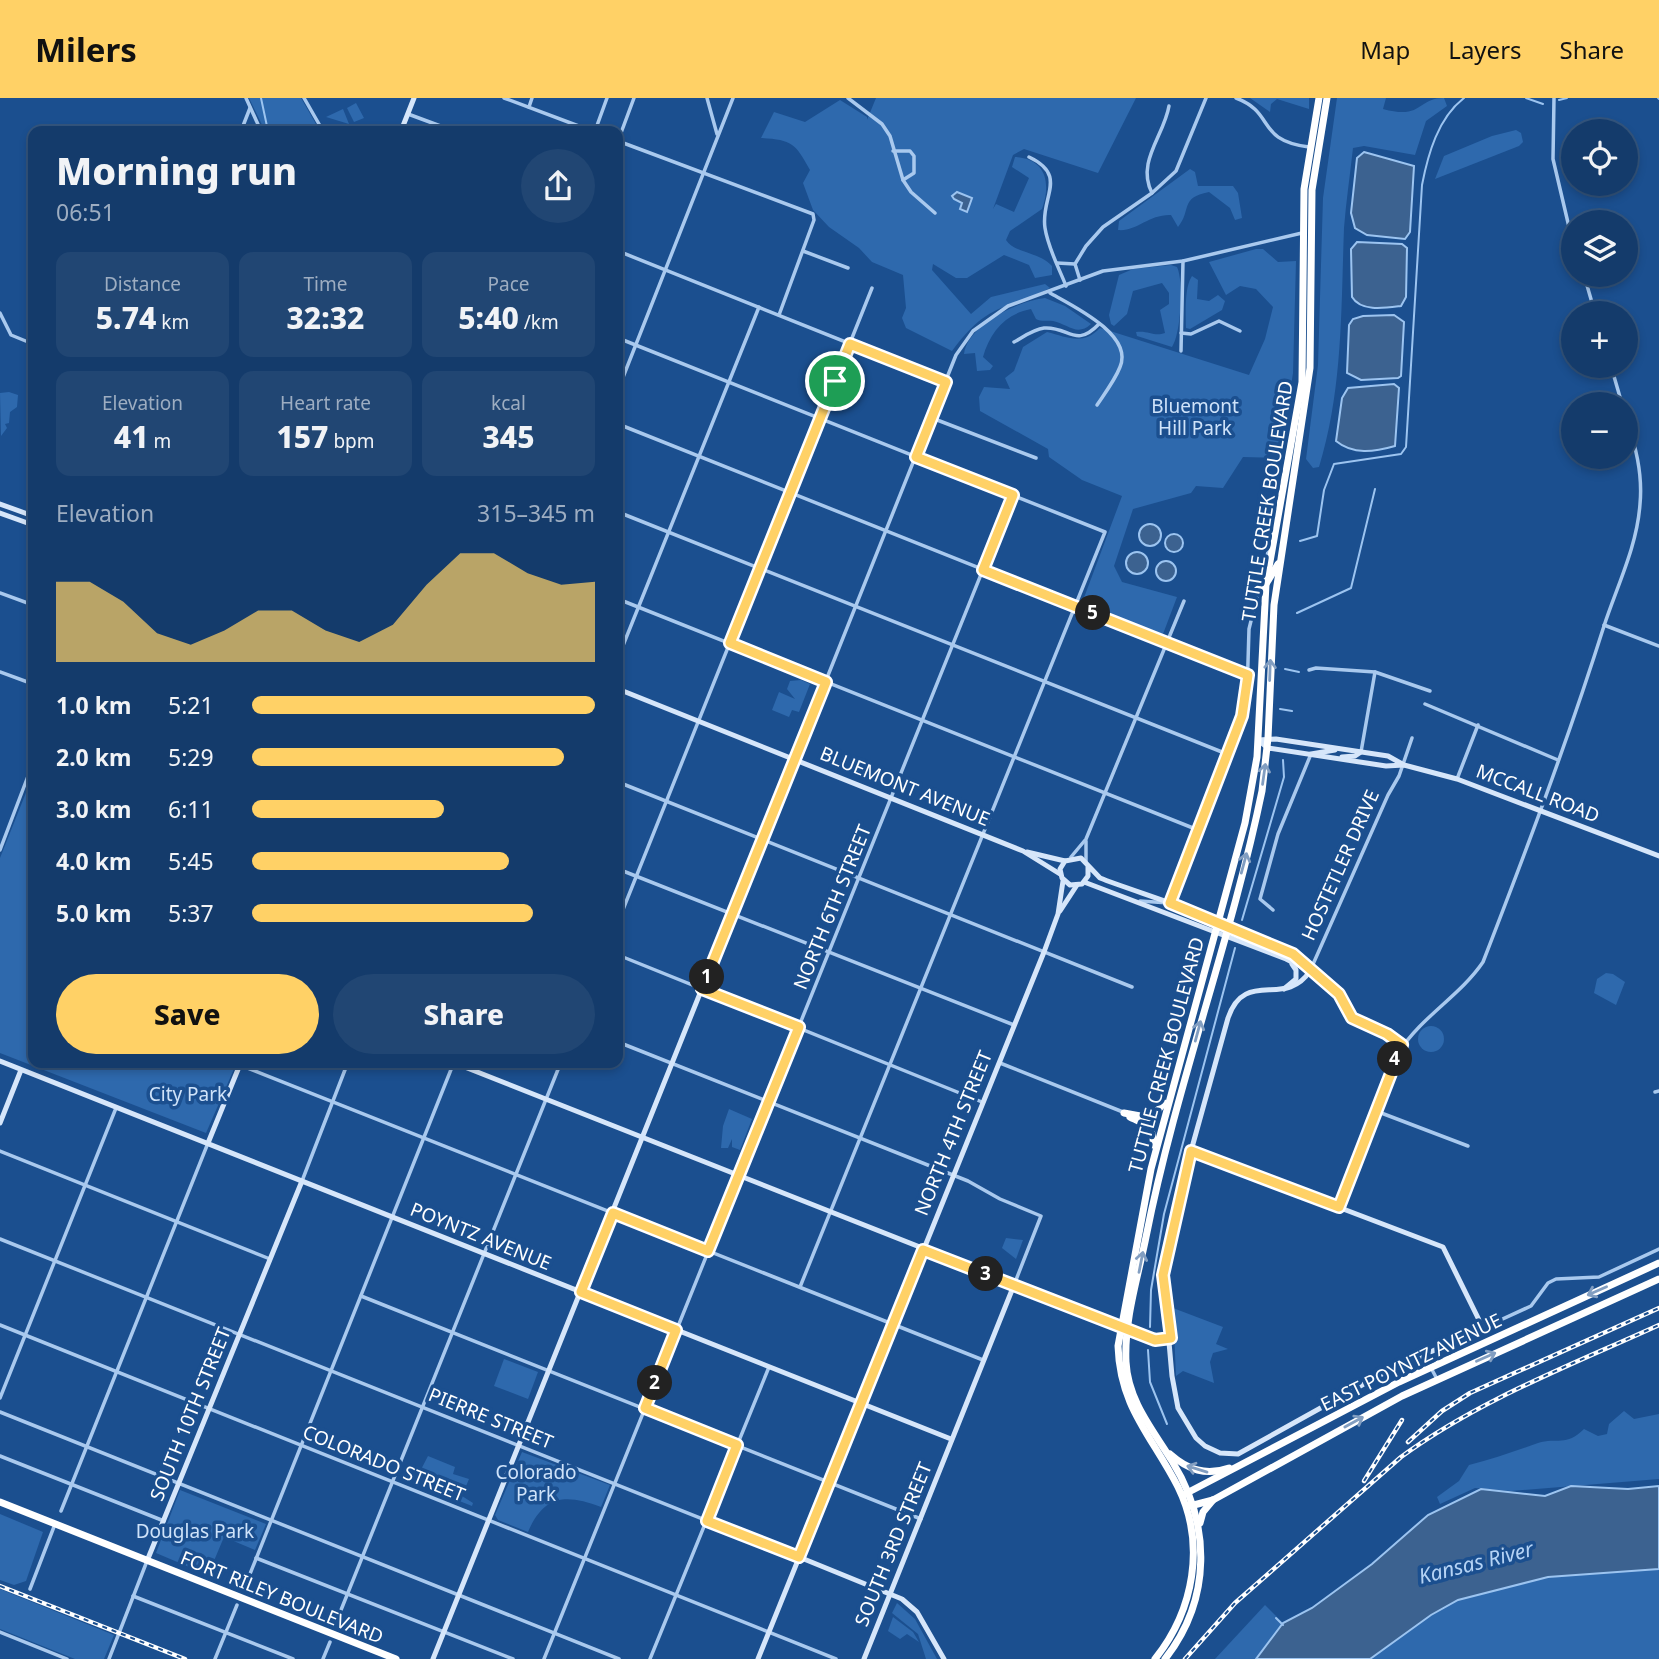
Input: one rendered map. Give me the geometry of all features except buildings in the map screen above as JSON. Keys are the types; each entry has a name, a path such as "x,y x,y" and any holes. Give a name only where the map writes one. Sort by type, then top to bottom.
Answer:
{"highway":[{"name":"TUTTLE CREEK BOULEVARD","path":"1194,1505 1140,1426 1124,1390 1119,1368 1151,1169 1249,804 1258,740 1266,584 1302,382 1309,147 1319,98"},
{"name":"TUTTLE CREEK BOULEVARD","path":"1185,1507 1185,1494 1137,1404 1129,1382 1124,1328 1160,1172 1258,811 1268,748 1274,605 1311,358 1306,231 1316,149 1327,98"},
{"path":"1257,590 1266,584 1277,568 1284,548"},
{"path":"1124,1112 1146,1118 1158,1114 1182,1050"},
{"path":"1124,1112 1148,1126 1153,1133 1151,1169"},
{"name":"EAST POYNTZ AVENUE","path":"1185,1494 1431,1367 1659,1263"},
{"name":"EAST POYNTZ AVENUE","path":"1185,1507 1213,1500 1437,1379 1659,1279"},
{"path":"1160,1444 1178,1461 1197,1470 1221,1471 1240,1466"},
{"path":"1200,1528 1203,1512 1213,1500"},
{"name":"FORT RILEY BOULEVARD","path":"0,1502 396,1659"},
{"path":"1165,1659 1187,1624 1196,1597 1202,1561 1200,1528 1194,1505"},
{"path":"1155,1659 1180,1619 1191,1585 1193,1545 1185,1507"}],"street":[{"path":"246,98 259,126"},
{"path":"304,98 320,126"},
{"path":"403,126 414,98"},
{"path":"504,98 580,126"},
{"path":"529,107 532,98"},
{"path":"596,126 607,98"},
{"path":"623,128 635,98"},
{"path":"707,98 718,136"},
{"path":"623,378 733,98"},
{"path":"1080,280 1075,264 1086,246 1103,227 1169,178 1182,160 1206,98"},
{"path":"1236,98 1255,107 1274,136 1287,144 1309,147"},
{"path":"1554,98 1553,159 1565,210"},
{"path":"851,99 882,124 890,136 893,151 911,192 934,213"},
{"path":"1152,193 1146,181 1148,161 1169,106"},
{"path":"243,126 250,108"},
{"path":"408,114 440,126"},
{"path":"623,143 812,213 814,220 779,315"},
{"path":"893,151 910,151 914,156 914,173 904,180"},
{"path":"1029,156 1041,163 1050,176 1052,191 1044,221 1068,303"},
{"path":"433,1659 960,346 973,331 1008,306 1080,280 1122,267 1182,261 1306,231"},
{"path":"803,251 848,268"},
{"path":"623,253 946,382"},
{"path":"1181,351 1182,261"},
{"path":"1057,263 1075,264"},
{"path":"623,909 872,288"},
{"path":"1049,293 1099,324 1119,342 1123,356 1121,366 1097,405"},
{"path":"623,645 759,307"},
{"path":"0,313 11,335 28,342"},
{"path":"1181,333 1191,334 1219,321 1240,331"},
{"path":"1014,342 1040,328 1052,328 1074,337 1091,332 1099,324"},
{"path":"623,340 1105,531 800,1287"},
{"path":"932,418 1036,458"},
{"path":"623,426 1248,675"},
{"path":"1339,1207 1402,1045 1470,979 1483,962 1559,761 1631,549 1640,507 1638,461"},
{"name":"NORTH 6TH STREET","path":"544,1659 1013,495"},
{"path":"0,504 28,514"},
{"path":"0,513 28,523"},
{"path":"623,514 1227,754"},
{"path":"1170,903 1242,716 1248,675 1249,629 1257,590 1278,520"},
{"path":"0,593 28,603"},
{"path":"623,601 1198,830"},
{"path":"1184,601 1086,839 1071,857 1065,860 1060,874 1063,881 1077,885 1084,882 1140,901 1310,971"},
{"path":"1604,625 1659,646"},
{"path":"1309,670 1316,668 1376,672 1430,691"},
{"path":"0,672 28,682"},
{"path":"1335,758 1355,756 1361,752 1376,672"},
{"name":"BLUEMONT AVENUE","path":"623,691 983,834 1023,851 1060,874"},
{"path":"1425,704 1559,761"},
{"path":"1457,779 1478,725"},
{"name":"MCCALL ROAD","path":"1258,740 1268,738 1388,756 1404,765 1457,779 1659,856"},
{"name":"HOSTETLER DRIVE","path":"1281,990 1296,987 1310,971 1404,765 1412,738"},
{"path":"1258,740 1268,748"},
{"name":"MCCALL ROAD","path":"1268,748 1386,766 1404,765"},
{"path":"1273,911 1260,899 1278,834 1311,754 1341,749"},
{"path":"0,850 28,776"},
{"path":"623,784 1132,987"},
{"path":"1084,882 1087,864 1086,839"},
{"name":"BLUEMONT AVENUE","path":"1023,851 1065,860"},
{"path":"1071,857 1087,864 1100,878 1170,903 1293,954 1339,994 1352,1018 1387,1034 1402,1045"},
{"path":"623,871 1014,1026"},
{"name":"NORTH 4TH STREET","path":"758,1659 1044,952 1058,914 1063,881"},
{"name":"NORTH 4TH STREET","path":"1058,914 1077,885"},
{"path":"1140,901 1170,903"},
{"path":"623,957 982,1102"},
{"path":"1286,959 1297,975 1281,990 1251,990 1236,1001 1231,1010 1191,1151 1163,1275 1175,1394 1182,1417 1205,1446 1228,1455 1238,1454 1322,1406 1531,1306 1548,1283 1556,1279 1599,1277 1659,1250"},
{"path":"623,1044 952,1175 1041,1216 1014,1285"},
{"name":"POYNTZ AVENUE","path":"0,1061 951,1439"},
{"path":"998,1062 1124,1112"},
{"path":"61,1511 239,1068"},
{"path":"251,1068 983,1360"},
{"path":"302,1181 346,1068"},
{"path":"244,1589 451,1068"},
{"path":"466,1068 1155,1340 1171,1338"},
{"path":"337,1620 559,1068"},
{"path":"0,1123 22,1070"},
{"path":"0,1398 117,1107"},
{"path":"1376,1111 1468,1146"},
{"path":"0,1151 270,1259"},
{"path":"1191,1151 1443,1247 1483,1328"},
{"name":"SOUTH 10TH STREET","path":"109,1659 302,1181"},
{"name":"PIERRE STREET","path":"0,1239 891,1594 917,1612 944,1659"},
{"name":"SOUTH 3RD STREET","path":"864,1659 1014,1285"},
{"path":"361,1296 921,1518"},
{"name":"COLORADO STREET","path":"0,1325 836,1659"},
{"path":"1424,1355 1437,1379"},
{"path":"650,1659 769,1367"},
{"path":"0,1412 619,1659"},
{"path":"0,1456 164,1521"},
{"path":"30,1589 55,1524"},
{"path":"256,1558 513,1659"},
{"path":"133,1596 292,1659"},
{"path":"215,1659 236,1605"},
{"path":"0,1632 67,1659"},
{"path":"323,1659 330,1642"}],"green space":[{"path":"249,98 301,98 317,126 263,126"},
{"path":"876,98 1136,98 1098,173 1024,149 1013,155 993,209 996,204 1014,212 1029,178 1012,167 1015,157 1034,162 1044,174 1046,182 1042,209 1010,231 1006,240 1015,248 1046,261 1052,266 1052,275 1035,278 1029,265 1004,255 967,278 956,278 933,264 932,270 971,314 991,297 1045,284 1050,288 986,316 952,351 906,328 902,318 906,308 903,275 872,262 859,248 829,227 813,210 803,183 810,170 800,154 786,142 761,138 774,112 805,122 840,100 867,117 867,120"},
{"path":"1250,98 1309,98 1309,109 1277,99 1271,104 1270,112"},
{"path":"1337,98 1386,98 1383,109 1396,112 1413,110 1435,99 1444,98 1447,106 1426,121 1415,155 1364,146 1353,148 1344,228 1337,378 1327,438 1319,467 1313,468 1306,459 1318,365 1323,198"},
{"path":"356,103 364,118 354,122 347,108"},
{"path":"343,109 349,124 326,117"},
{"path":"1516,130 1521,133 1523,142 1519,146 1435,179 1444,156 1492,136"},
{"path":"1190,169 1195,172 1198,186 1233,186 1238,193 1242,218 1235,220 1230,208 1209,192 1190,201 1178,227 1171,215 1163,215 1125,230 1118,230 1119,221"},
{"name":"Bluemont Hill Park","path":"1263,249 1278,262 1296,261 1293,373 1283,438 1279,444 1285,446 1283,458 1243,457 1223,488 1196,486 1191,493 1133,509 1114,566 1122,582 1177,597 1163,634 1082,603 1122,496 1082,480 1049,457 1048,449 980,411 979,397 984,387 1010,389 1005,378 1014,371 1023,347 1047,332 1075,339 1094,334 1100,328 1249,375 1265,339 1273,307 1256,289 1240,286 1226,295 1209,262"},
{"path":"1171,265 1177,267 1181,295 1178,331 1172,347 1137,336 1136,332 1165,333 1160,310 1169,304 1169,293 1162,283 1133,291 1127,314 1114,326 1111,324 1109,315 1119,275 1133,269"},
{"path":"1192,276 1198,280 1197,299 1209,301 1218,295 1225,301 1222,310 1190,329 1186,328 1186,301"},
{"path":"1045,298 1065,306 1091,324 1077,330 1053,321 1036,319 1031,309 1022,311 1006,320 994,332 983,357 993,366 990,370 977,371 975,353 964,354 975,333 1009,309"},
{"path":"0,393 18,395 17,407 10,412 9,423 5,424 7,428 1,436"},
{"path":"801,680 810,684 799,712 792,710 789,717 772,710 779,692 795,699 787,689 790,681"},
{"name":"City Park","path":"28,788 28,1064 0,1053 0,858"},
{"path":"1606,973 1625,982 1616,1005 1594,993 1597,979"},
{"path":"1431,1026 1440,1030 1444,1039 1440,1048 1431,1052 1422,1048 1418,1039 1422,1030"},
{"name":"City Park","path":"39,1068 234,1068 206,1133"},
{"path":"729,1109 752,1119 740,1150 732,1147 732,1139 728,1148 721,1148 723,1126"},
{"path":"1006,1238 1023,1240 1016,1259 1002,1248"},
{"path":"1173,1308 1223,1327 1216,1344 1228,1349 1213,1353 1210,1362 1214,1383 1183,1371 1176,1376"},
{"path":"504,1359 538,1372 528,1399 494,1386"},
{"path":"1624,1411 1634,1419 1659,1414 1659,1479 1511,1491 1475,1488 1440,1504 1437,1497 1459,1481 1469,1465 1545,1441 1567,1440 1584,1429 1598,1436 1607,1434 1609,1424"},
{"name":"Colorado Park","path":"522,1452 610,1485 601,1507 578,1500 558,1500 541,1510 528,1532 498,1520 495,1515"},
{"path":"428,1456 455,1467 453,1474 469,1479 462,1496 473,1503 472,1506 414,1483"},
{"name":"Douglas Park","path":"180,1490 266,1524 255,1550 224,1537 208,1575 156,1553"},
{"path":"0,1514 43,1532 26,1581 14,1585 0,1580"},
{"path":"1659,1569 1659,1659 1370,1659 1435,1611 1483,1592 1532,1580"},
{"path":"0,1589 114,1635 104,1659 75,1659 0,1629"},
{"path":"897,1603 915,1619 937,1659 926,1659 918,1634 892,1613"},
{"path":"1265,1605 1283,1623 1256,1659 1215,1659"},
{"path":"893,1617 913,1632 919,1642 907,1634 900,1639 888,1631"}],"water":[{"path":"1364,152 1414,166 1410,232 1405,239 1367,235 1355,228 1351,213 1357,158"},
{"path":"957,192 972,198 967,212 960,209 962,203 952,196"},
{"path":"1357,242 1402,244 1407,248 1406,297 1401,306 1367,307 1352,297 1351,249"},
{"path":"1394,315 1404,322 1401,376 1398,378 1361,380 1347,373 1349,325 1353,319"},
{"path":"1394,384 1399,388 1395,446 1364,451 1349,449 1336,441 1342,398 1348,388"},
{"path":"1146,524 1154,524 1161,531 1161,539 1154,546 1146,546 1139,539 1139,531"},
{"path":"1174,534 1180,537 1183,543 1180,549 1174,552 1168,549 1165,543 1168,537"},
{"path":"1133,552 1141,552 1148,559 1148,567 1141,574 1133,574 1126,567 1126,559"},
{"path":"1166,561 1173,564 1176,571 1173,578 1166,581 1159,578 1156,571 1159,564"},
{"name":"Kansas River","path":"1571,1486 1628,1489 1659,1486 1659,1569 1548,1577 1458,1600 1431,1615 1370,1659 1256,1659 1283,1623 1312,1608 1372,1564 1428,1515 1481,1489 1545,1496"}],"waterway":[{"path":"261,98 267,126"},
{"path":"1300,541 1317,536 1324,490 1334,464 1401,454 1406,447 1422,185 1427,161 1441,126 1464,98"},
{"path":"1526,98 1543,104"},
{"path":"1559,100 1567,98"},
{"path":"1297,613 1351,588 1375,489"},
{"path":"1285,669 1299,672"},
{"path":"1280,709 1292,711"},
{"path":"1242,920 1284,777 1283,760"},
{"path":"1150,1327 1151,1290 1164,1214 1235,948"},
{"path":"1148,1350 1150,1382 1167,1424"},
{"path":"1276,1618 1283,1625"}],"railway":[{"path":"1408,1442 1442,1411 1470,1393 1659,1308"},
{"path":"1185,1659 1235,1603 1401,1457 1494,1401 1659,1325"},
{"path":"1364,1481 1402,1420"},
{"path":"0,1586 185,1659"}],"route":[{"path":"850,344 946,382 916,457 1013,495 983,570 1248,675 1242,716 1170,903 1293,954 1339,994 1352,1018 1376,1028 1402,1045 1339,1207 1191,1151 1163,1275 1171,1338 1155,1340 923,1250 799,1557 707,1521 737,1445 645,1408 676,1330 581,1292 613,1213 708,1251 799,1027 702,989 826,682 730,643 835,381 850,344"}]}
